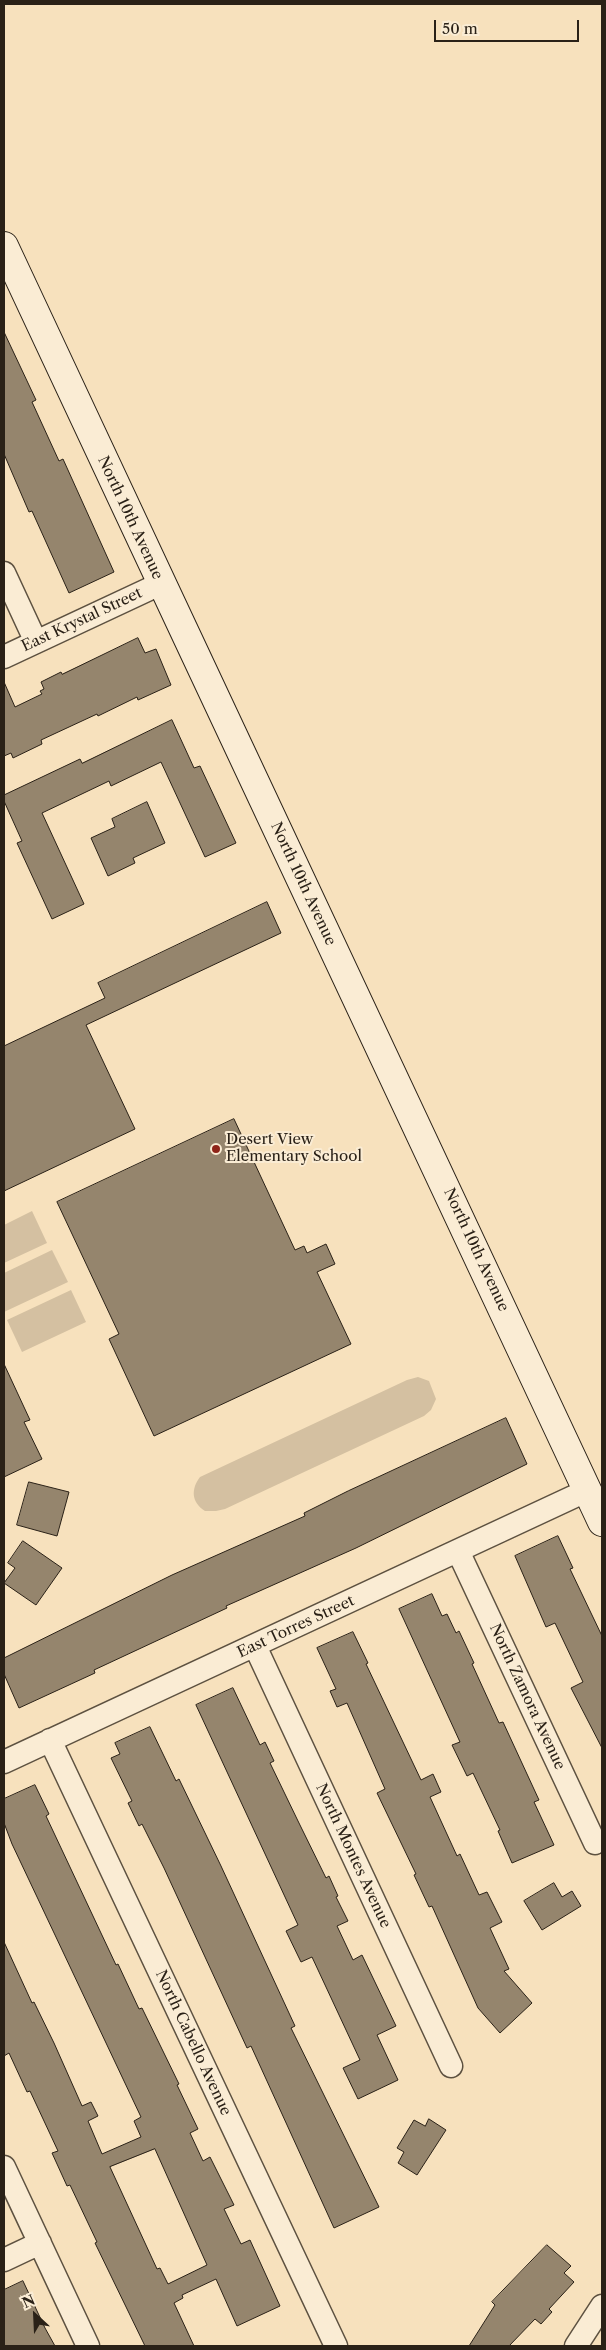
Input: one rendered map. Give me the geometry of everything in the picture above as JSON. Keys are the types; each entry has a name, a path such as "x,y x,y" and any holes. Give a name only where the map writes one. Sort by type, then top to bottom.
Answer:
{"main road":[{"name":"North 10th Avenue","path":"4,246 160,584 538,1381 602,1522"}],"street":[{"path":"4,573 36,642"},
{"name":"East Krystal Street","path":"4,657 160,584"},
{"name":"East Torres Street","path":"4,1762 588,1490"},
{"name":"North Zamora Avenue","path":"458,1551 595,1842"},
{"name":"North Montes Avenue","path":"255,1646 450,2066"},
{"name":"North Cabello Avenue","path":"50,1740 336,2346"},
{"path":"4,2167 88,2346"},
{"path":"4,2260 40,2243"},
{"path":"576,2346 602,2306"}],"shaded area":[{"path":"32,1211 47,1243 4,1263 4,1225"},
{"path":"52,1250 68,1282 4,1312 4,1273"},
{"path":"71,1290 86,1322 22,1352 7,1320"},
{"path":"418,1377 429,1381 436,1399 431,1410 424,1416 225,1509 205,1511 197,1504 194,1491 200,1477 407,1380"}],"building":[{"path":"4,332 36,400 32,402 59,461 63,459 114,572 69,593 32,511 29,512 4,454"},
{"path":"138,638 145,653 156,649 171,685 138,700 137,697 98,716 97,714 41,740 42,744 13,758 11,753 4,756 4,682 15,707 42,694 40,691 44,689 41,682"},
{"path":"172,720 194,768 200,766 236,843 205,857 161,762 111,786 109,781 42,813 84,904 52,919 17,843 22,841 4,801 4,795 80,759 82,763"},
{"path":"147,802 165,843 133,858 135,863 108,876 91,838 115,827 112,819"},
{"path":"267,902 281,933 86,1025 135,1129 4,1191 4,1046 105,998 98,983"},
{"path":"234,1119 295,1250 304,1246 307,1253 326,1244 335,1264 317,1272 351,1344 154,1436 109,1339 119,1334 57,1202"},
{"path":"4,1364 30,1420 24,1422 42,1459 4,1477"},
{"path":"506,1418 527,1464 356,1548 226,1606 227,1608 94,1670 95,1673 19,1708 4,1674 4,1658 172,1575 305,1516 304,1513 348,1491"},
{"path":"29,1482 69,1492 57,1536 17,1525"},
{"path":"558,1536 573,1568 570,1569 602,1636 602,1748 571,1688 583,1682 555,1623 546,1627 515,1556"},
{"path":"23,1541 62,1568 36,1605 4,1583 15,1568 8,1563"},
{"path":"432,1594 442,1616 447,1614 456,1633 459,1631 499,1723 503,1722 539,1800 534,1802 554,1845 512,1863 498,1831 500,1830 473,1773 467,1776 452,1745 460,1742 399,1609"},
{"path":"353,1632 368,1663 366,1664 421,1780 433,1774 441,1792 430,1797 457,1856 460,1854 479,1895 487,1892 502,1922 490,1928 509,1969 504,1971 532,2003 500,2033 478,2008 432,1906 429,1907 414,1875 416,1874 377,1793 385,1789 347,1703 337,1707 330,1691 336,1689 317,1648"},
{"path":"233,1688 260,1745 265,1742 274,1761 270,1763 326,1878 329,1876 338,1896 336,1897 348,1921 337,1926 353,1960 362,1955 396,2026 377,2035 398,2080 358,2099 343,2068 360,2060 312,1957 301,1962 286,1931 298,1925 196,1705"},
{"path":"150,1727 176,1781 179,1779 221,1866 295,2026 291,2028 379,2207 334,2228 251,2046 247,2048 164,1868 142,1824 139,1826 128,1803 132,1801 111,1758 120,1754 115,1743"},
{"path":"35,1785 49,1814 46,1816 116,1965 118,1964 139,2009 142,2008 179,2084 177,2085 198,2129 190,2133 203,2161 210,2157 234,2205 224,2209 241,2244 250,2240 280,2306 237,2326 216,2279 182,2295 183,2298 174,2303 194,2346 145,2346 95,2243 97,2242 70,2185 67,2186 52,2153 58,2151 30,2091 27,2092 9,2053 4,2056 4,1942 32,2003 34,2002 54,2043 82,2106 91,2102 98,2116 88,2121 102,2154 141,2137 134,2121 141,2117 12,1844 4,1823 4,1799","holes":["155,2149 207,2265 168,2284 160,2268 157,2269 110,2167"]},
{"path":"554,1883 562,1897 572,1891 581,1906 542,1930 524,1901"},
{"path":"429,2119 446,2130 417,2175 398,2163 404,2152 397,2148 414,2120 425,2126"},
{"path":"547,2245 571,2266 564,2273 574,2282 549,2309 552,2312 541,2324 535,2319 509,2346 469,2346 495,2305 492,2302"},
{"path":"23,2281 55,2346 4,2346 4,2290"}],"place":[{"name":"Desert View Elementary School","path":"216,1149"}]}
